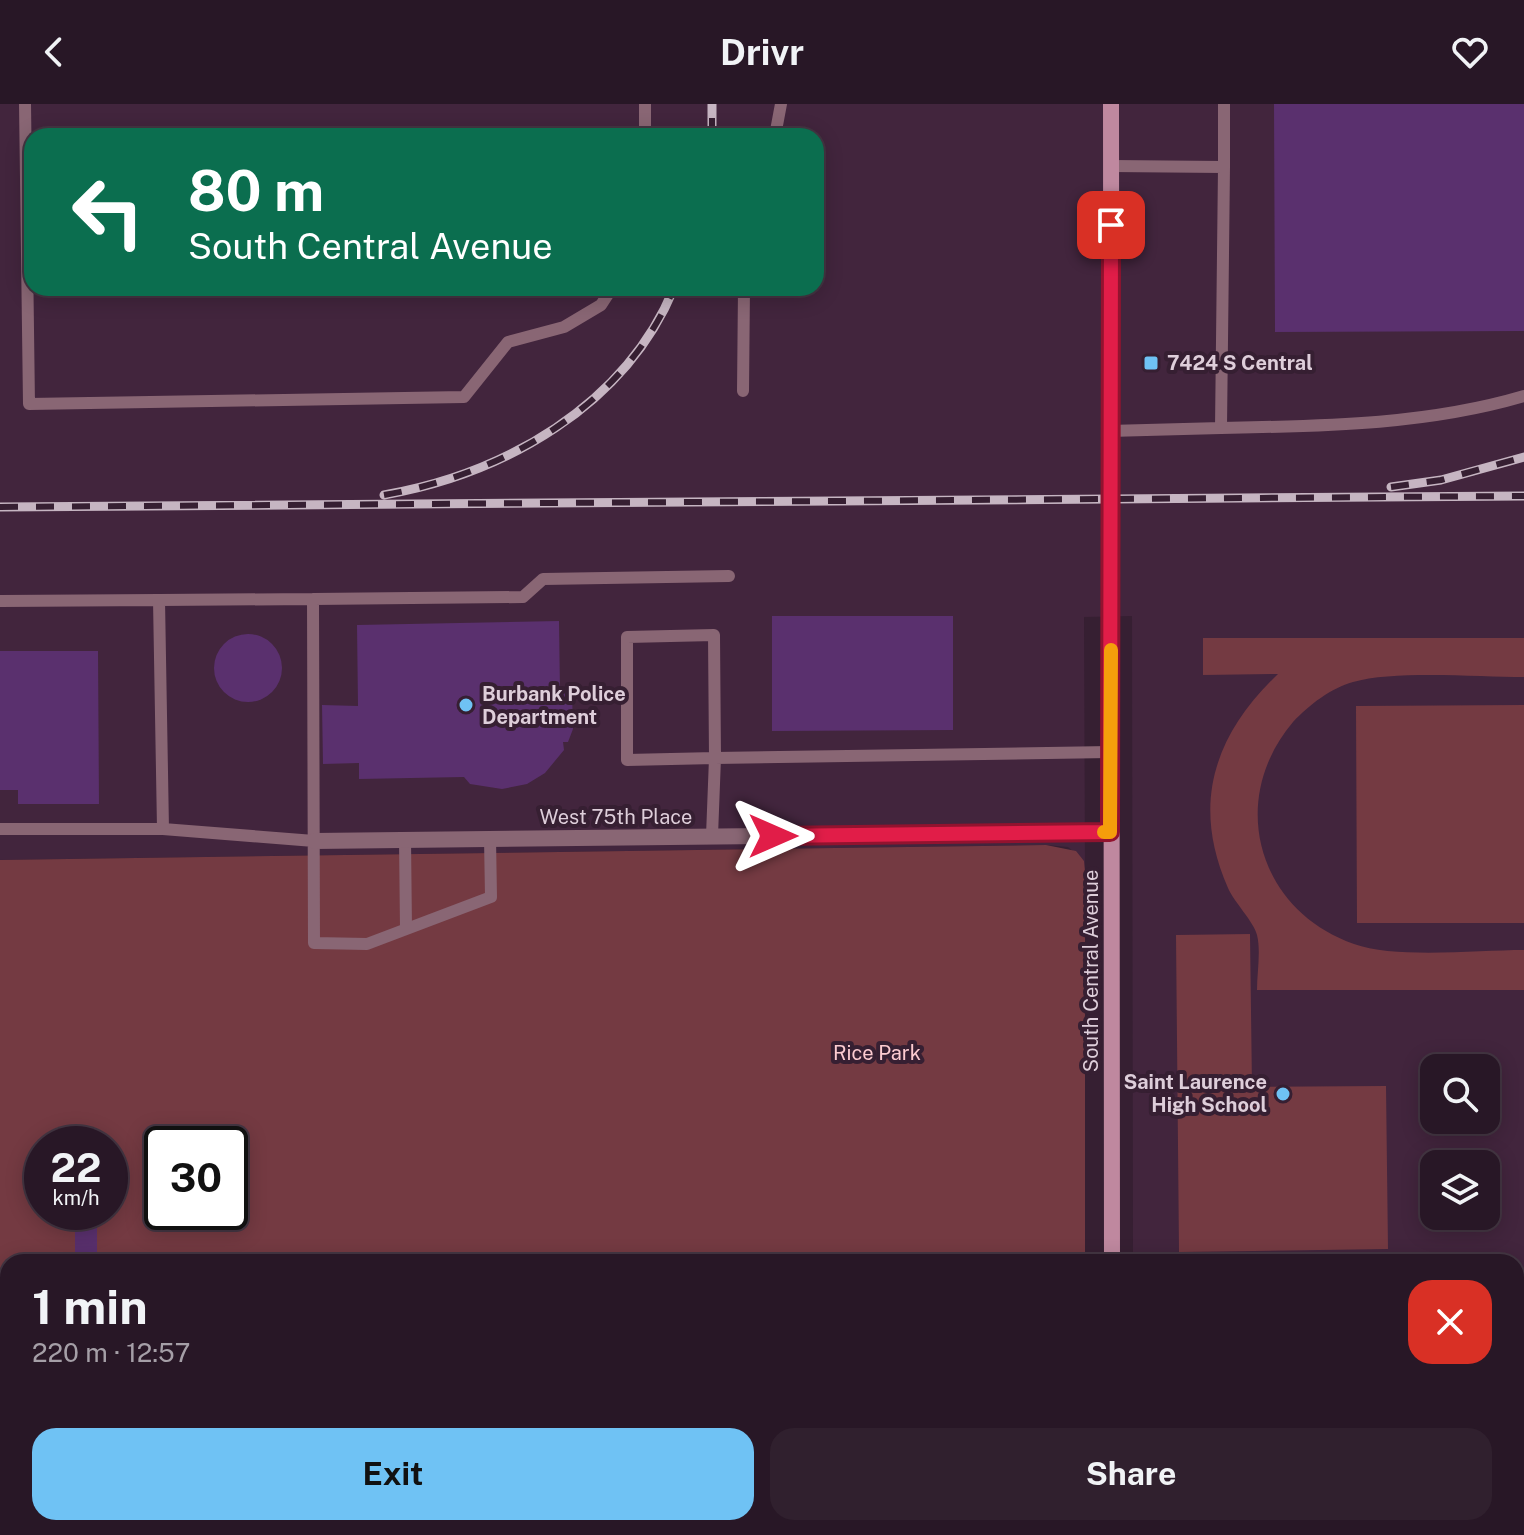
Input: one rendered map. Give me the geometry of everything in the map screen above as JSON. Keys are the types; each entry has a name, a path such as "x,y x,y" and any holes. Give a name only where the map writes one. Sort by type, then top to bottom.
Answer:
{"street":[{"name":"South Central Avenue","path":"1111,104 1112,1254"},
{"name":"West 75th Place","path":"314,841 1110,832"}],"lane":[{"path":"25,104 25,128"},
{"path":"645,104 645,128"},
{"path":"776,128 781,104"},
{"path":"1221,428 1224,104"},
{"path":"1111,166 1224,167"},
{"path":"28,296 29,404 464,397 480,372 508,342 564,327 601,305 607,296"},
{"path":"743,391 744,296"},
{"path":"1109,431 1343,426 1481,408 1524,396"},
{"path":"0,601 523,597 543,579 729,576"},
{"path":"313,599 314,943 367,944 491,897 490,838"},
{"path":"159,600 163,829"},
{"path":"712,836 715,758 714,635 627,637 627,760 715,758 1110,752"},
{"path":"0,829 163,829 314,841"},
{"path":"405,839 406,929"}],"shaded area":[{"path":"0,104 1524,104 1524,1254 1133,1254 1132,616 1084,617 1085,871 1084,861 1068,847 0,860"}],"green space":[{"path":"1203,638 1524,638 1524,677 1437,675 1370,678 1337,688 1321,698 1293,722 1273,753 1261,785 1258,818 1262,850 1275,879 1294,906 1321,928 1371,949 1437,953 1524,950 1524,990 1257,990 1257,935 1228,888 1217,857 1211,828 1211,799 1215,772 1224,746 1256,697 1278,674 1203,675"},
{"path":"1524,705 1524,923 1357,923 1356,706"},
{"name":"Rice Park","path":"1046,845 1076,851 1084,861 1085,871 1085,1254 0,1254 0,860"},
{"path":"1250,934 1252,1087 1386,1086 1388,1249 1179,1252 1176,935"}],"building":[{"path":"1274,104 1524,104 1524,331 1275,332"},
{"path":"772,616 953,616 953,730 772,731"},
{"name":"Burbank Police Department","path":"559,621 560,693 572,692 573,729 568,742 563,742 564,750 545,773 527,784 502,789 470,784 464,777 359,779 359,763 323,764 322,705 358,706 357,625"},
{"path":"248,634 272,644 282,668 272,692 248,702 224,692 214,668 224,644"},
{"path":"0,651 98,651 99,804 18,804 18,790 0,790"},
{"path":"75,1230 97,1230 97,1254 75,1254"}],"railway":[{"path":"712,104 712,128"},
{"path":"384,495 429,485 473,470 516,451 556,428 592,400 625,367 652,330 670,296"},
{"path":"1391,487 1441,480 1524,457"},
{"path":"0,507 1524,496"}],"slow traffic":[{"path":"1104,832 1110,832 1111,650"}],"place":[{"name":"7424 S Central","path":"1151,363"},
{"name":"Burbank Police Department","path":"466,705"},
{"name":"Saint Laurence High School","path":"1283,1094"}],"route":[{"path":"773,836 1110,832 1111,225"}]}
